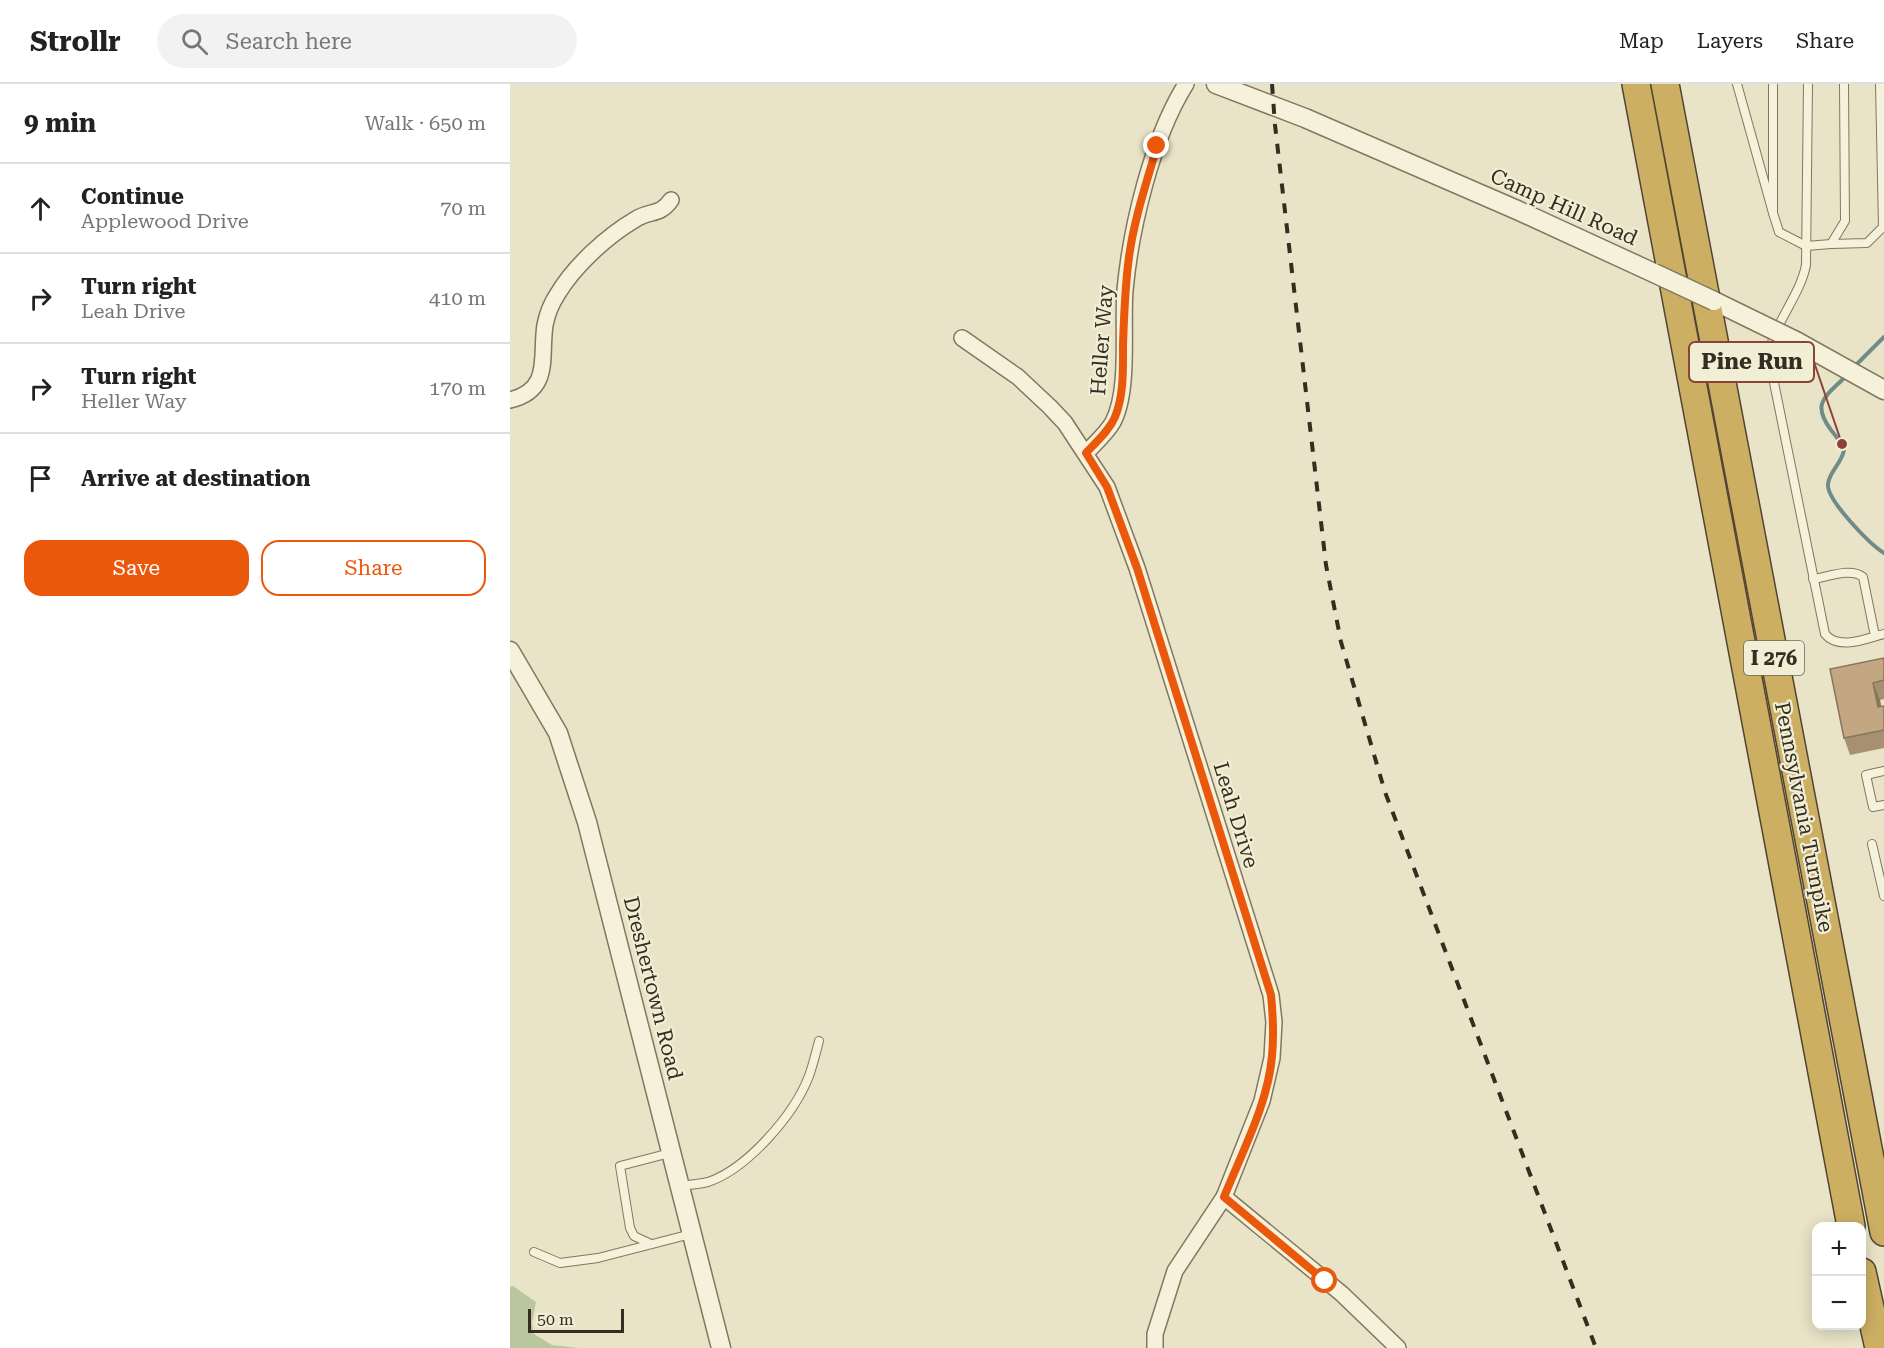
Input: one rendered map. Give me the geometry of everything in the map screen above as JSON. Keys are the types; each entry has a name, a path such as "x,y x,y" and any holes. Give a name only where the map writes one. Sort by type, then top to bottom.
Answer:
{"highway":[{"name":"Pennsylvania Turnpike","path":"1636,84 1850,1222"},
{"name":"Pennsylvania Turnpike","path":"1665,84 1884,1232"},
{"path":"1863,1276 1879,1348"}],"street":[{"name":"Heller Way","path":"1086,453 1106,432 1119,406 1122,388 1125,291 1135,224 1157,146 1177,98 1186,84"},
{"name":"Camp Hill Road","path":"1216,84 1305,117 1517,210 1796,341 1884,390"},
{"path":"510,400 524,396 534,389 540,377 543,367 545,324 555,298 563,285 594,251 616,232 639,217 665,208 671,200"},
{"name":"Leah Drive","path":"962,338 1018,377 1065,423 1107,487 1137,568 1271,995 1274,1022 1272,1058 1262,1101 1224,1197 1174,1271 1155,1334 1155,1348"},
{"name":"Dreshertown Road","path":"510,651 558,733 587,822 722,1348"},
{"path":"1224,1197 1342,1294 1398,1348"}],"lane":[{"path":"1737,84 1779,232 1806,246 1867,243 1883,227 1880,84"},
{"path":"1773,84 1773,213"},
{"path":"1808,84 1806,265 1803,277 1772,342 1768,358 1813,579 1823,628 1829,638 1838,642 1848,643 1880,635 1863,578 1859,573 1850,572 1813,579"},
{"path":"1831,244 1845,221 1844,84"},
{"path":"1884,771 1866,775 1873,807 1884,806"},
{"path":"1872,844 1884,896"},
{"path":"680,1186 707,1182 729,1172 755,1152 783,1121 808,1078 819,1041"},
{"path":"651,1244 634,1236 630,1228 620,1166 671,1153"},
{"path":"534,1252 560,1263 598,1258 692,1233"}],"green space":[{"path":"513,1286 536,1302 532,1323 534,1334 552,1345 579,1348 510,1348 510,1287"}],"building":[{"path":"1884,658 1884,680 1873,683 1878,707 1884,706 1884,730 1844,738 1830,669"}],"waterway":[{"path":"1854,367 1884,337"},
{"path":"1847,375 1828,394 1822,406 1825,420 1844,450 1829,480 1829,491 1850,522 1884,553"}],"railway":[{"path":"1272,84 1326,565 1341,642 1385,792 1596,1348"}],"place":[{"name":"Pine Run","path":"1842,444"}],"route":[{"path":"1157,146 1135,224 1130,254 1125,291 1122,388 1119,406 1106,432 1086,453 1107,487 1137,568 1271,995 1274,1022 1272,1058 1262,1101 1224,1197 1325,1281"}]}
